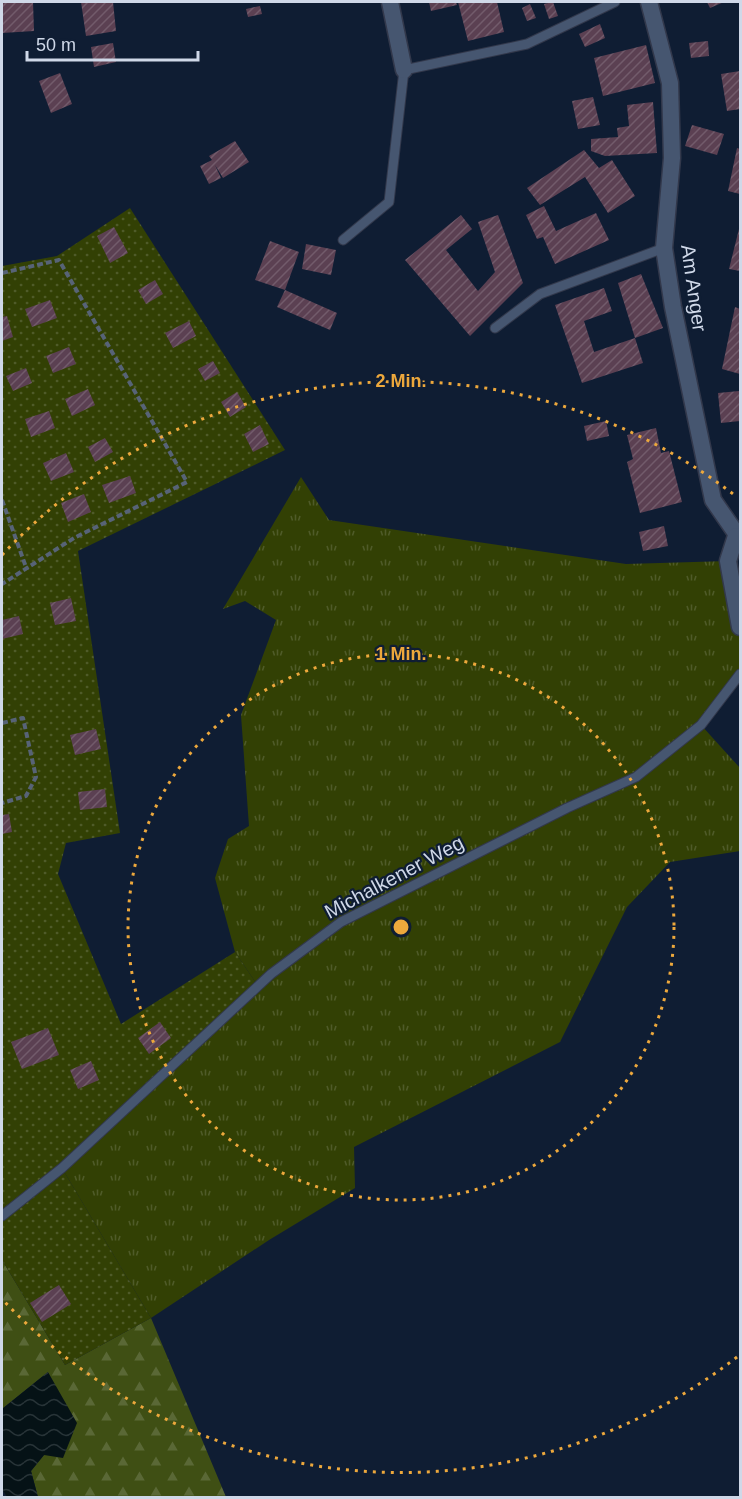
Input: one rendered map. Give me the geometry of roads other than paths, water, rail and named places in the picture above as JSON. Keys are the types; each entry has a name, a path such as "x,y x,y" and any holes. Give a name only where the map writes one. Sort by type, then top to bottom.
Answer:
{"street":[{"path":"390,2 404,70"},
{"name":"Am Anger","path":"649,2 670,83 672,158 664,248 673,306 713,500 738,538"},
{"path":"738,538 728,561 741,627"}],"lane":[{"path":"343,240 389,202 404,70 528,44 615,2"},
{"path":"495,328 540,294 664,248"},
{"name":"Michalkener Weg","path":"2,1216 62,1168 271,974 341,922 567,808 636,777 701,725 741,674"}],"water":[{"path":"48,1372 77,1423 63,1458 44,1455 31,1471 38,1497 7,1497 2,1489 2,1409"}]}
